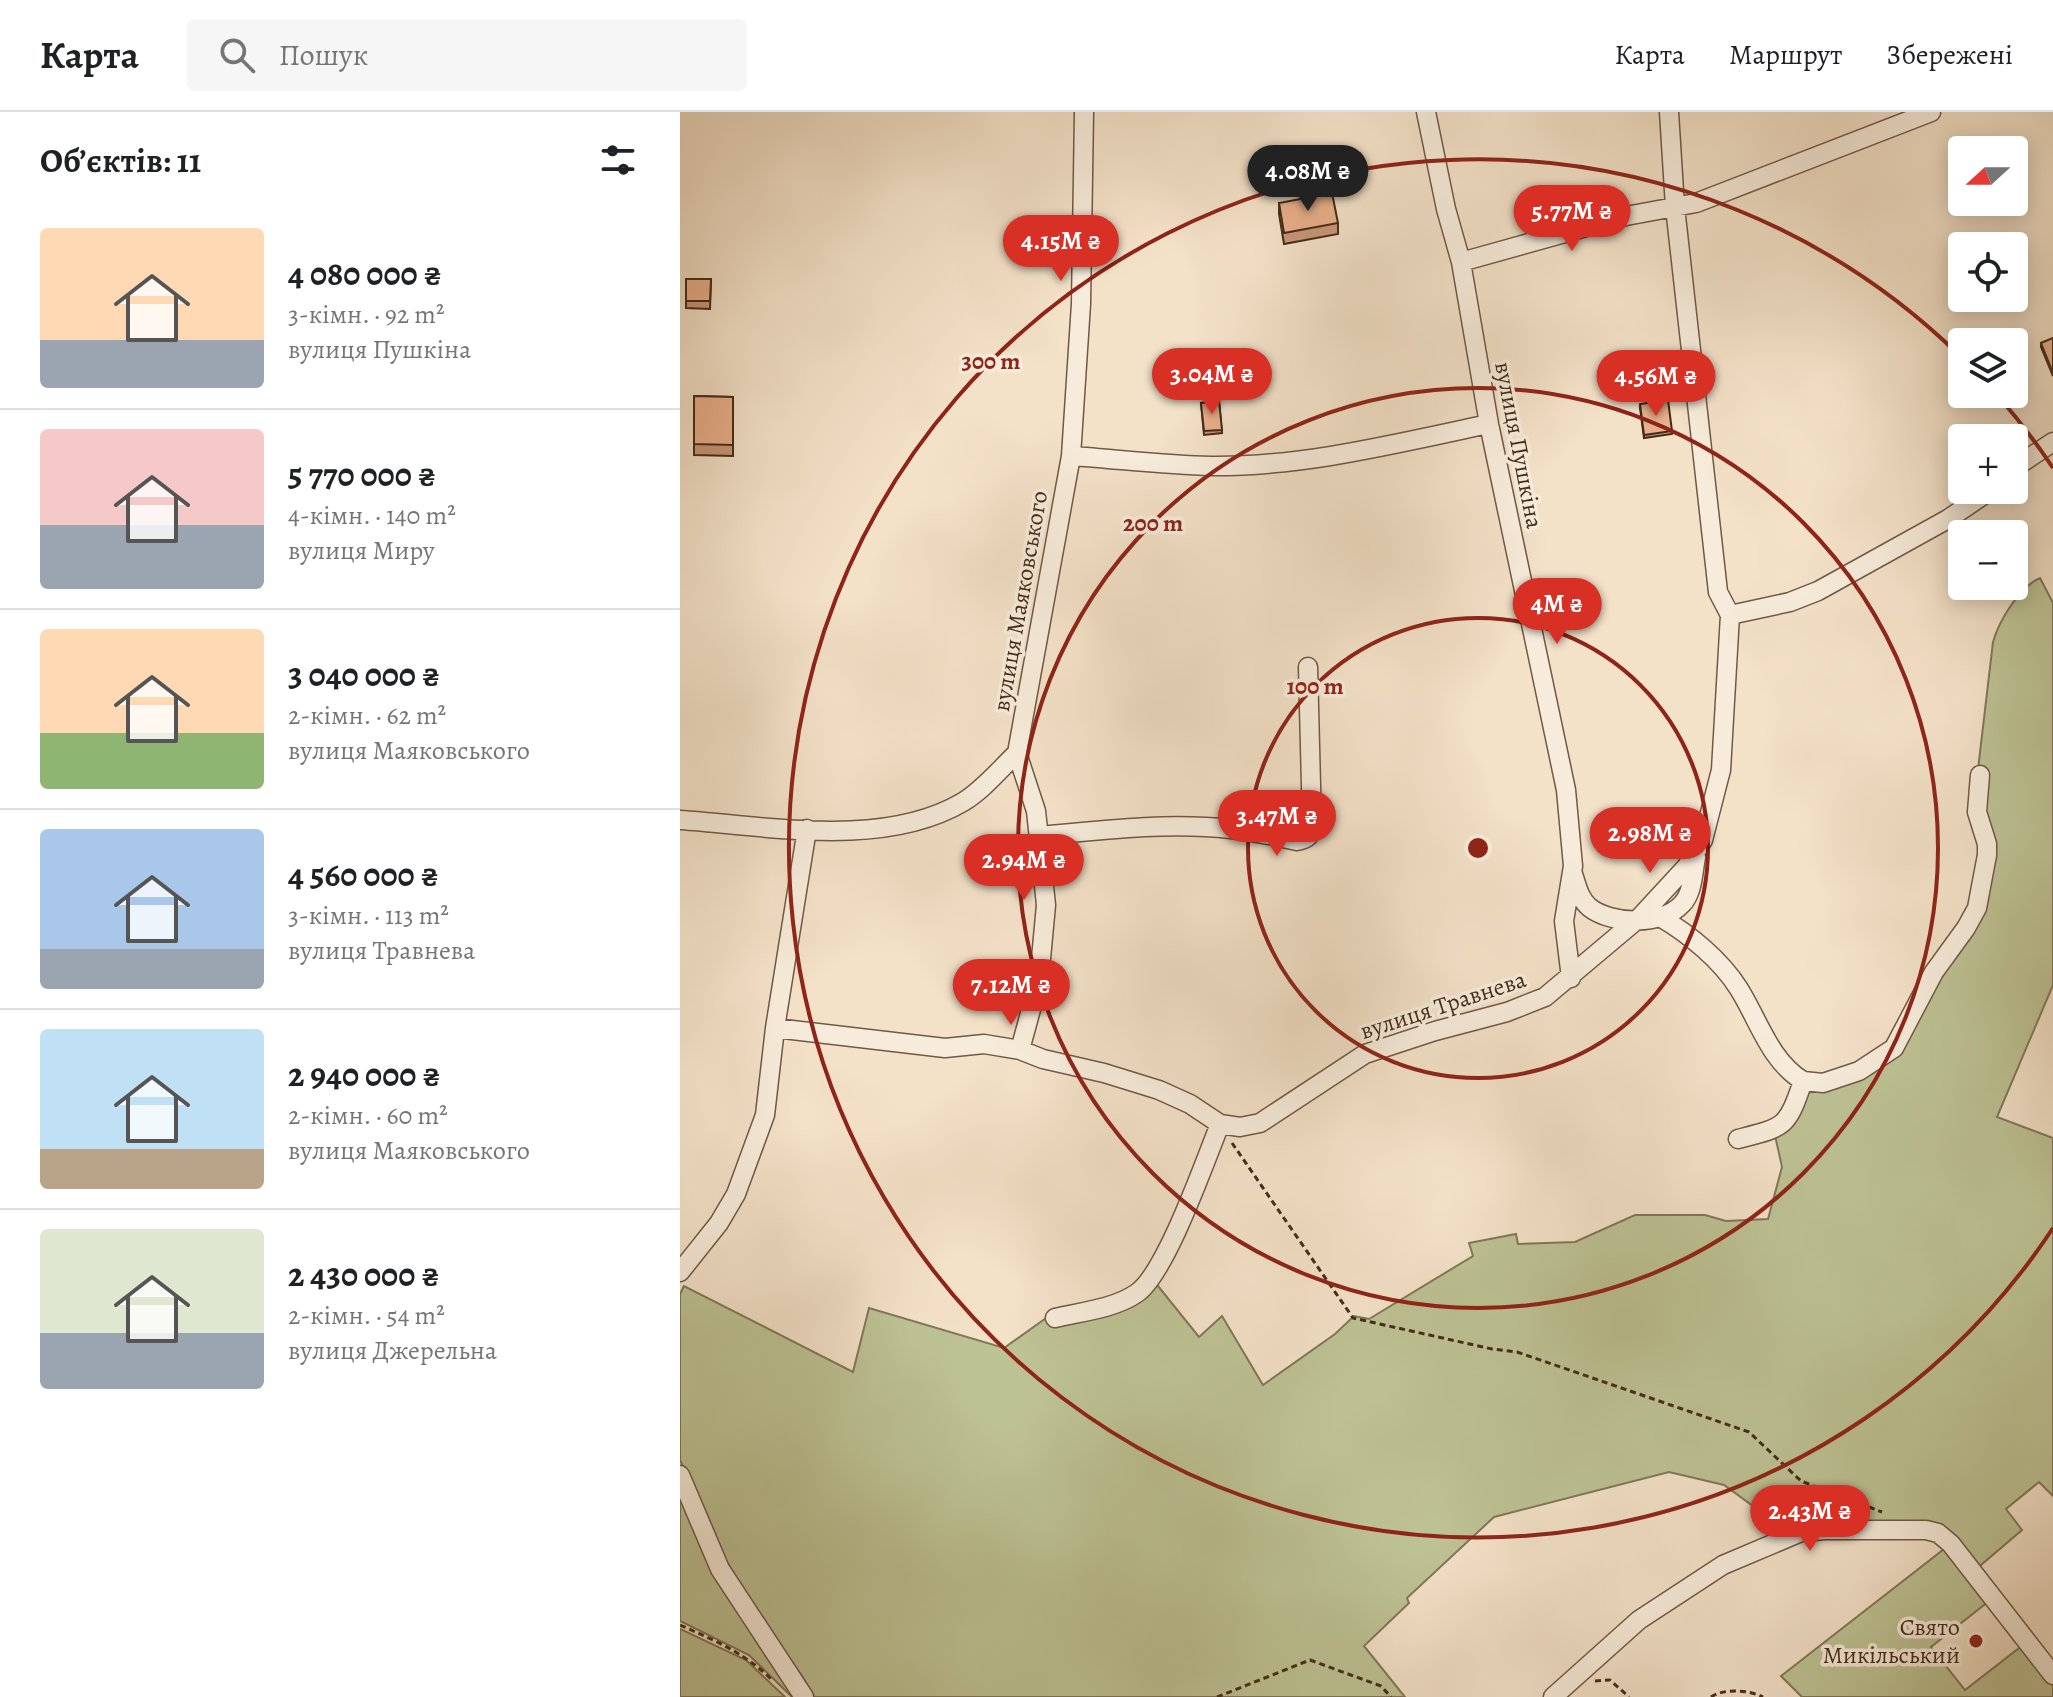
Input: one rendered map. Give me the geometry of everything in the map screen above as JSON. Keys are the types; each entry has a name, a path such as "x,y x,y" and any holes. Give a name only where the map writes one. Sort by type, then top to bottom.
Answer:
{"street":[{"name":"вулиця Маяковського","path":"1020,1050 1039,980 1046,905 1036,811 1017,753 1071,456 1081,304 1084,112"},
{"name":"вулиця Пушкіна","path":"1426,112 1446,209 1461,262 1489,424 1566,790 1572,838 1572,873 1564,921 1571,978"},
{"name":"вулиця Травнева","path":"1220,1124 1240,1127 1260,1123 1365,1054 1507,1012 1545,997 1639,918 1687,866 1703,840 1721,770 1730,615 1718,592 1675,207 1669,112"},
{"path":"1461,262 1626,216 1696,203 1931,112"},
{"path":"1071,456 1211,466 1245,464 1328,455 1489,424"},
{"path":"2028,459 2053,442"},
{"path":"1730,615 1790,602 1818,591 1970,504"},
{"path":"1040,836 1101,830 1206,827 1305,840 1311,834 1312,825 1308,667"},
{"path":"680,820 807,829 886,827 938,813 965,800 1017,753"},
{"path":"1660,917 1682,930 1724,970 1737,986 1781,1063 1803,1081 1823,1083 1859,1071 1894,1048 1934,972 1977,908 1987,855 1987,844 1977,812 1980,775"},
{"path":"680,1272 719,1223 736,1194 765,1115 775,1028 807,829"},
{"path":"1572,873 1581,898 1603,915 1618,919 1660,917 1682,905 1688,895 1698,851"},
{"path":"775,1028 945,1048 984,1044 1020,1050 1159,1090 1190,1104 1220,1124 1174,1235 1157,1270 1145,1286 1121,1301 1055,1318"},
{"path":"1738,1139 1772,1130 1787,1121 1803,1081"},
{"path":"680,1475 720,1569 804,1697"},
{"path":"1553,1697 1639,1620 1723,1565 1801,1532 1826,1530 1926,1530 1938,1533 1951,1544 2053,1675"}],"path":[{"path":"1220,1124 1353,1318 1517,1352 1696,1412 1749,1432 1801,1481 1887,1514"},
{"path":"680,1625 747,1658 779,1688"},
{"path":"1217,1697 1310,1660 1381,1686 1391,1697"},
{"path":"1570,1681 1610,1680 1629,1697"},
{"path":"1711,1697 1718,1692 1754,1692 1763,1697"}],"green space":[{"path":"2040,578 2053,603 2053,985 1997,1117 2053,1138 2053,1496 2039,1482 2006,1509 2022,1530 1975,1570 1939,1530 1790,1533 1724,1485 1669,1472 1494,1517 1407,1598 1409,1603 1364,1646 1405,1697 814,1697 747,1599 680,1460 680,1294 684,1286 853,1372 869,1308 1004,1348 1049,1316 1056,1322 1154,1281 1199,1337 1222,1316 1263,1385 1335,1334 1354,1316 1369,1319 1473,1256 1469,1243 1516,1234 1518,1244 1575,1242 1635,1215 1705,1215 1726,1221 1768,1219 1782,1167 1774,1131 1815,1080 1879,1057 1964,927 1983,856 1973,812 1993,642 2000,624 2016,600 2028,600 2028,586"},
{"path":"682,1492 803,1697 792,1697 749,1655 680,1621"},
{"path":"1948,1546 1989,1601 1931,1647 1965,1690 2023,1645 2053,1682 2053,1697 1802,1697 1781,1676"},
{"path":"680,1629 746,1660 785,1697 680,1697"}],"building":[{"path":"1332,193 1338,223 1284,233 1279,203"},
{"path":"686,279 711,279 710,301 686,301"},
{"path":"2053,338 2053,373 2041,343"},
{"path":"694,396 733,397 733,445 694,444"},
{"path":"1668,400 1672,431 1644,435 1640,404"},
{"path":"1219,401 1222,430 1204,431 1201,403"}],"place":[{"name":"Свято Микільський","path":"1976,1641"}]}
